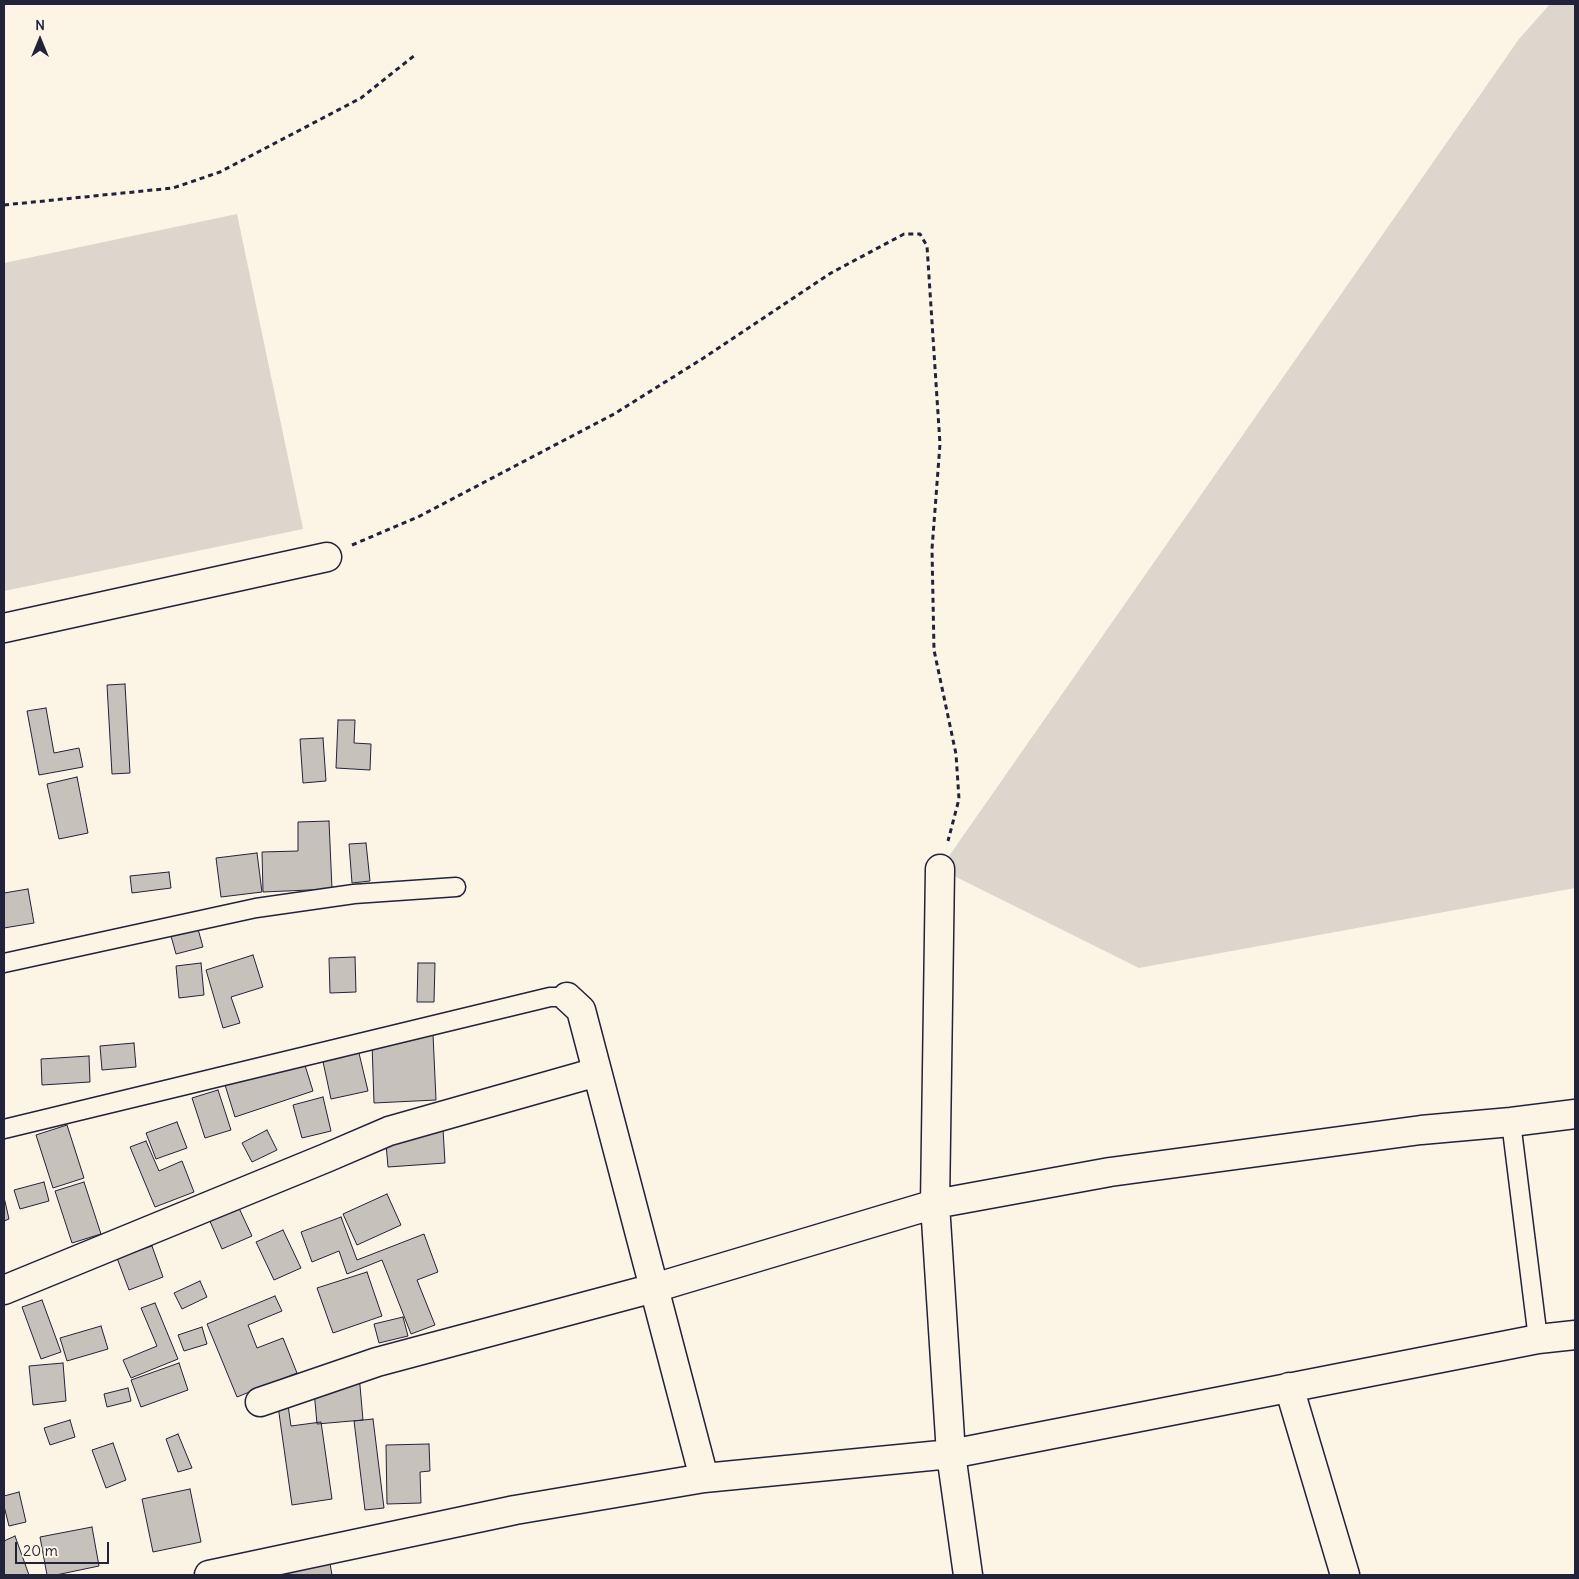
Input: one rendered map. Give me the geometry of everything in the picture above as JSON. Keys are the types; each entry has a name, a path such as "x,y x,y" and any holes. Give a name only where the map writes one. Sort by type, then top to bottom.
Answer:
{"street":[{"path":"4,628 327,557"},
{"path":"940,869 935,1204 951,1454 968,1575"},
{"path":"567,997 580,1010 704,1478"},
{"path":"4,1290 389,1131 597,1072"},
{"path":"260,1402 377,1362 654,1288 935,1204 1110,1172 1421,1130 1575,1114"},
{"path":"209,1575 515,1510 704,1478 951,1454 1538,1339 1575,1335"},
{"path":"1289,1387 1345,1575"}],"lane":[{"path":"4,963 256,908 354,894 456,887"},
{"path":"4,1130 550,997 567,997"},
{"path":"1511,1122 1538,1339"}],"path":[{"path":"4,205 173,188 220,172 361,98 415,55"},
{"path":"327,557 418,516 614,414 702,359 831,273 904,234 920,234 927,246 940,444 932,549 934,650 956,754 959,799 940,869"}],"shaded area":[{"path":"1550,4 1575,4 1575,888 1139,968 940,869 1519,39"},
{"path":"237,214 303,529 4,591 4,263"}],"building":[{"path":"125,684 130,773 112,774 107,685"},
{"path":"46,708 54,753 79,748 83,767 39,775 27,711"},
{"path":"338,720 355,720 354,743 371,744 370,770 336,768"},
{"path":"323,738 326,781 303,783 300,739"},
{"path":"77,777 88,833 59,839 47,784"},
{"path":"329,821 332,889 263,892 262,852 298,851 298,822"},
{"path":"366,843 370,881 352,883 349,844"},
{"path":"257,853 262,892 221,897 216,858"},
{"path":"169,872 171,888 132,893 130,876"},
{"path":"28,889 34,923 4,928 4,893"},
{"path":"198,929 203,947 176,954 171,936"},
{"path":"253,955 263,987 231,997 240,1023 223,1028 206,970"},
{"path":"355,957 356,992 330,993 329,958"},
{"path":"201,963 204,995 179,998 176,966"},
{"path":"418,963 435,963 434,1002 417,1002"},
{"path":"433,1034 436,1100 374,1103 372,1043 401,1036"},
{"path":"134,1043 136,1067 102,1070 100,1046"},
{"path":"358,1049 368,1091 331,1099 322,1057"},
{"path":"89,1056 90,1082 42,1085 41,1059"},
{"path":"303,1059 313,1091 235,1117 225,1085"},
{"path":"218,1090 231,1130 205,1138 192,1098"},
{"path":"323,1097 331,1131 302,1138 293,1105"},
{"path":"177,1122 187,1148 156,1159 146,1133"},
{"path":"67,1125 84,1178 53,1188 36,1135"},
{"path":"443,1129 445,1163 388,1167 385,1132"},
{"path":"267,1130 277,1150 252,1162 242,1143"},
{"path":"146,1141 159,1171 182,1161 194,1192 155,1207 130,1147"},
{"path":"44,1182 49,1201 20,1209 14,1190"},
{"path":"84,1182 101,1234 72,1243 55,1191"},
{"path":"387,1194 401,1225 357,1245 343,1214"},
{"path":"4,1197 9,1219 4,1221"},
{"path":"238,1206 252,1236 222,1249 209,1219"},
{"path":"341,1217 357,1260 424,1234 438,1272 417,1280 435,1325 411,1334 382,1260 347,1274 339,1251 312,1262 301,1232"},
{"path":"283,1230 301,1268 274,1280 256,1242"},
{"path":"152,1246 163,1277 129,1290 117,1258"},
{"path":"367,1272 382,1316 333,1333 317,1288"},
{"path":"200,1281 207,1297 182,1309 174,1293"},
{"path":"275,1296 282,1311 248,1325 257,1348 283,1338 297,1373 237,1397 207,1324"},
{"path":"42,1300 61,1352 41,1359 22,1307"},
{"path":"155,1303 178,1359 131,1378 123,1360 157,1346 141,1308"},
{"path":"403,1317 408,1336 379,1343 374,1324"},
{"path":"101,1326 108,1349 67,1361 60,1338"},
{"path":"202,1327 207,1344 184,1351 178,1335"},
{"path":"63,1363 66,1401 33,1405 29,1366"},
{"path":"179,1363 188,1390 141,1407 131,1380"},
{"path":"359,1374 363,1420 317,1424 313,1379"},
{"path":"128,1388 131,1401 107,1407 104,1394"},
{"path":"287,1398 291,1426 321,1422 332,1499 292,1505 277,1399"},
{"path":"373,1419 384,1508 365,1510 354,1421"},
{"path":"70,1420 75,1437 50,1445 44,1428"},
{"path":"178,1434 192,1468 178,1472 166,1439"},
{"path":"113,1443 126,1480 106,1488 92,1450"},
{"path":"429,1444 430,1471 420,1472 421,1503 387,1504 386,1445"},
{"path":"190,1489 201,1542 153,1552 142,1499"},
{"path":"19,1492 26,1522 9,1526 4,1506 4,1496"},
{"path":"92,1527 99,1566 56,1575 47,1575 40,1537"},
{"path":"15,1536 29,1575 4,1575 4,1541"},
{"path":"329,1558 332,1575 279,1575 278,1568"}]}
